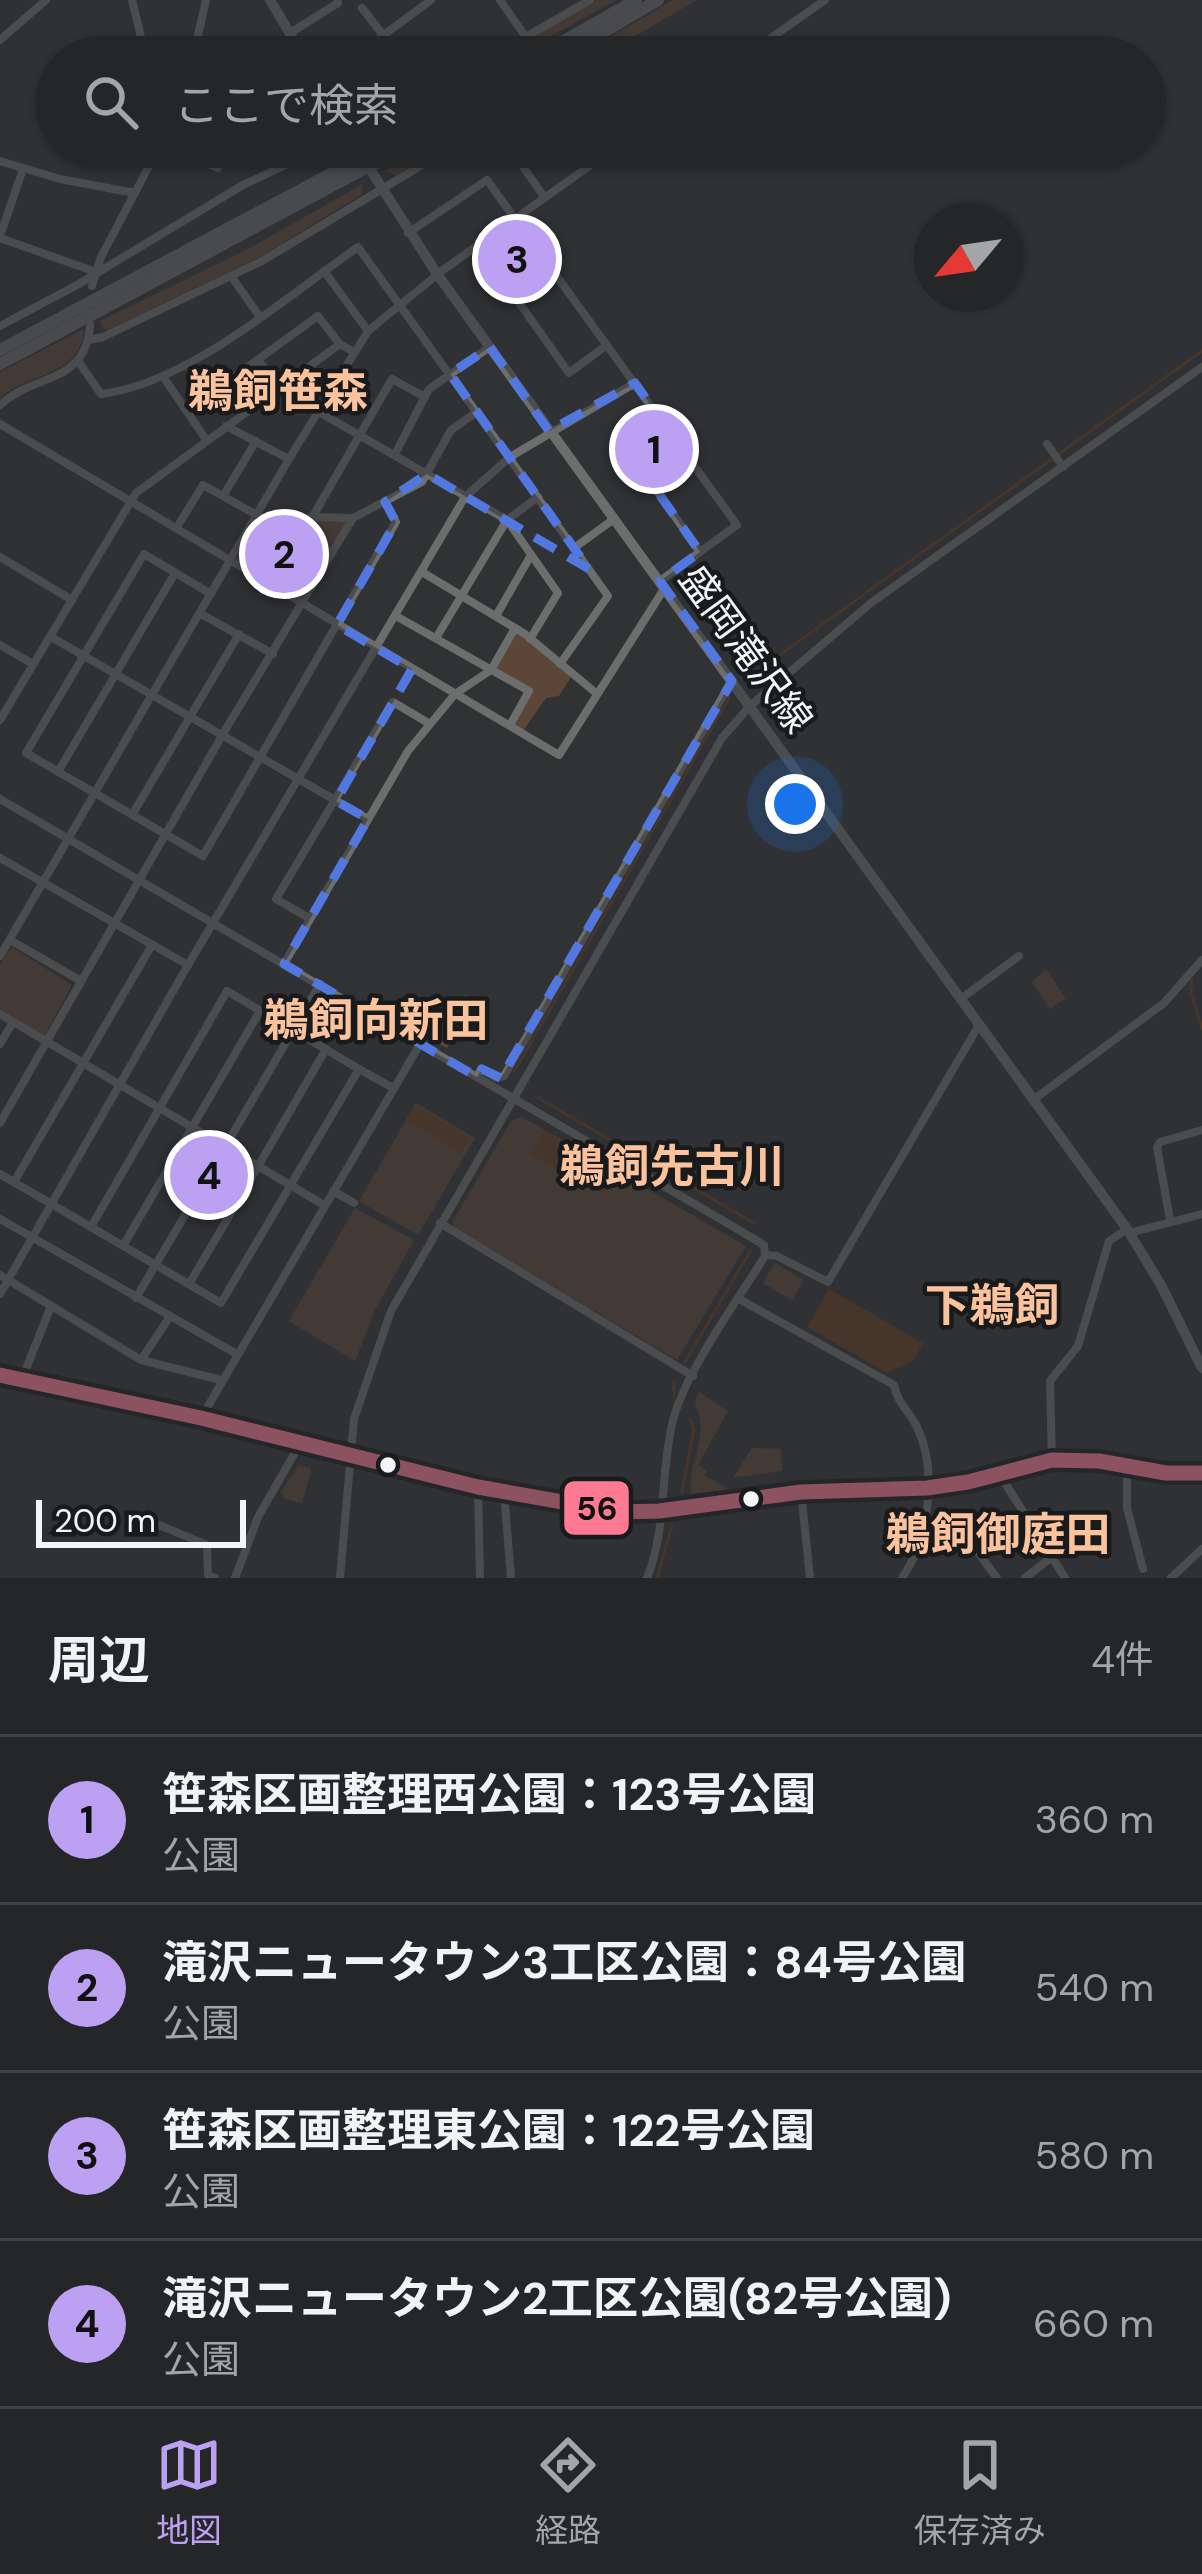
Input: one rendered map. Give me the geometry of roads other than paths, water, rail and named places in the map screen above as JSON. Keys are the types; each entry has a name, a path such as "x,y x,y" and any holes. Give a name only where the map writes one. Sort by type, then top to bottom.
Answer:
{"highway":[{"path":"567,36 636,0"},
{"path":"597,36 658,0"},
{"path":"0,350 354,168"},
{"path":"0,364 354,168"}],"main road":[{"path":"270,0 292,36"},
{"name":"盛岡滝沢線","path":"368,168 436,274 1128,1231 1202,1368"},
{"path":"0,1375 591,1510 659,1511 801,1492 927,1488 1052,1460 1202,1473"}],"street":[{"path":"0,40 46,0"},
{"path":"132,0 141,36"},
{"path":"198,36 206,0"},
{"path":"290,33 337,0"},
{"path":"362,8 382,35 431,0"},
{"path":"500,0 525,36"},
{"path":"529,36 590,0"},
{"path":"806,0 812,10"},
{"path":"774,36 825,0"},
{"path":"0,161 135,193"},
{"path":"92,286 148,168"},
{"path":"0,326 279,168"},
{"path":"89,340 231,276 417,168"},
{"path":"524,168 545,198"},
{"path":"0,956 368,332 436,274 584,168"},
{"path":"23,169 4,211 0,237 96,272"},
{"path":"0,424 559,755 663,585 737,525 487,180 408,233"},
{"path":"478,245 569,373 607,345"},
{"path":"78,361 100,394 164,378 358,247 608,596 560,664"},
{"path":"324,271 368,332"},
{"path":"231,276 260,317"},
{"path":"187,411 318,316 340,344 354,352"},
{"path":"0,405 18,390 63,374 78,361 89,340 90,325"},
{"path":"0,719 136,493 340,344"},
{"path":"395,454 425,397 490,347"},
{"path":"258,359 279,388 507,520 558,593 530,639"},
{"path":"340,1578 354,1419 403,1285 722,738 750,706 1056,456 1202,367"},
{"path":"164,378 207,441"},
{"path":"312,517 392,379 425,397"},
{"path":"0,1294 4,1277 52,1205 465,497 509,457 635,383"},
{"path":"177,527 203,485 272,524 312,517 353,518 422,482 451,430 477,412"},
{"path":"659,417 623,443 700,552"},
{"path":"226,426 289,459"},
{"path":"224,496 256,441"},
{"path":"436,638 507,520 538,496"},
{"path":"211,594 144,554 26,753 203,856 396,523 385,502"},
{"path":"0,1123 353,518"},
{"path":"574,548 614,519"},
{"path":"496,616 532,555"},
{"path":"0,557 72,600"},
{"path":"58,772 175,572"},
{"path":"422,572 515,628 596,693"},
{"path":"201,614 273,654"},
{"path":"396,616 529,691 510,725"},
{"path":"284,964 408,751 455,694 491,670 515,628"},
{"path":"132,815 239,634"},
{"path":"51,637 368,819"},
{"path":"0,645 33,664"},
{"path":"477,1077 482,1069 497,1078 504,1076 732,681"},
{"path":"309,918 276,899 393,702 430,724"},
{"path":"0,800 764,1245 765,1256 693,1376 673,1422 656,1552 647,1578"},
{"path":"0,872 3,860 188,965"},
{"path":"9,940 82,981"},
{"path":"14,1183 152,945"},
{"path":"962,998 1019,956"},
{"path":"1033,1100 1164,1004 1202,960"},
{"path":"225,1148 320,984"},
{"path":"91,1227 227,991 393,1088"},
{"path":"124,1246 260,1011"},
{"path":"0,1014 324,1206"},
{"path":"0,1043 13,1022"},
{"path":"765,1256 777,1256 829,1282 980,1024"},
{"path":"201,1418 420,1044"},
{"path":"189,1284 326,1049"},
{"path":"0,1174 221,1303 359,1069"},
{"path":"1170,1220 1157,1147 1160,1142 1202,1130"},
{"path":"333,1191 354,1203"},
{"path":"136,1298 195,1198 227,1218"},
{"path":"1052,1460 1050,1381 1078,1346 1109,1241 1128,1231 1202,1214"},
{"path":"0,1219 236,1353"},
{"path":"440,1223 693,1376"},
{"path":"4,1277 141,1360 221,1380"},
{"path":"739,1299 894,1385 900,1403 915,1421 927,1456 923,1526 914,1561 902,1578"},
{"path":"22,1379 51,1306"},
{"path":"141,1360 169,1318"},
{"path":"236,1578 258,1517 301,1442"},
{"path":"1126,1466 1127,1508 1143,1569"},
{"path":"1000,1475 1066,1578"},
{"path":"478,1486 480,1578"},
{"path":"504,1492 512,1578"},
{"path":"801,1492 810,1578"},
{"path":"923,1526 952,1517 997,1578"},
{"path":"152,1522 207,1546 208,1575 215,1578"},
{"path":"1171,1578 1202,1549"},
{"path":"1025,1578 1052,1557"}],"waterway":[{"path":"745,680 1202,351"},
{"path":"514,1072 729,698"},
{"path":"1191,978 1202,1028"},
{"path":"538,1098 754,1223"},
{"path":"685,1362 751,1250"},
{"path":"674,1381 674,1397"},
{"path":"682,1491 694,1429 690,1420"},
{"path":"657,1578 672,1526"}],"place":[{"name":"笹森区画整理東公園：122号公園","path":"517,259"},
{"name":"笹森区画整理西公園：123号公園","path":"654,449"},
{"name":"滝沢ニュータウン3工区公園：84号公園","path":"284,554"},
{"name":"滝沢ニュータウン2工区公園(82号公園)","path":"209,1175"}],"district":[{"name":"鵜飼笹森","path":"278,391"},
{"name":"鵜飼向新田","path":"376,1020"},
{"name":"鵜飼先古川","path":"672,1166"},
{"name":"下鵜飼","path":"992,1305"},
{"name":"鵜飼御庭田","path":"998,1534"}]}
